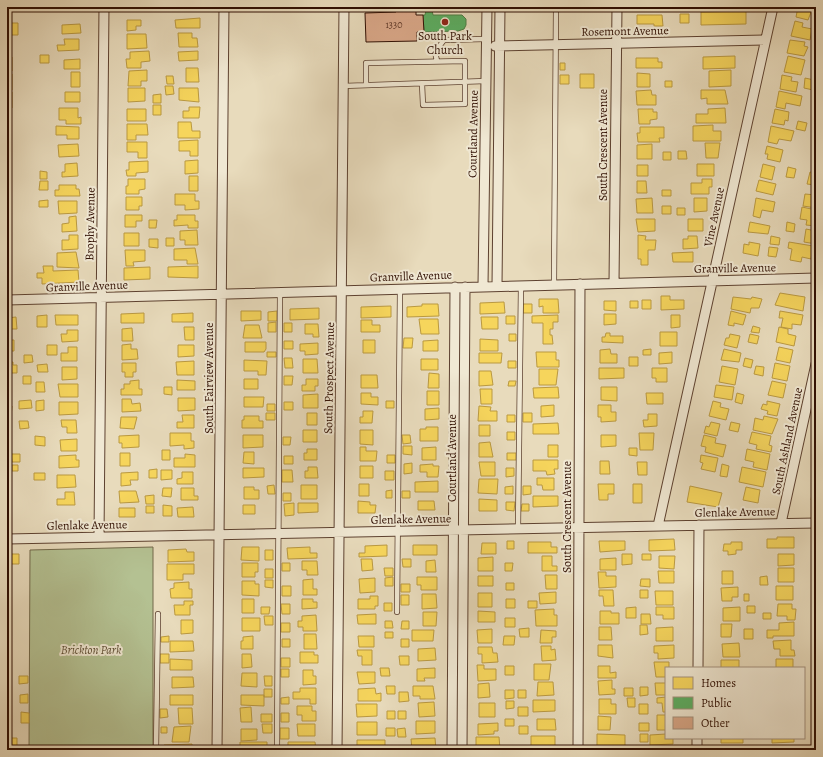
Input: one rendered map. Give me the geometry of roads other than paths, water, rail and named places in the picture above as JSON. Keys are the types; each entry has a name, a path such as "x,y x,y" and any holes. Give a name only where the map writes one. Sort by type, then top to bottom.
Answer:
{"street":[{"name":"Brophy Avenue","path":"99,537 104,7"},
{"name":"South Fairview Avenue","path":"218,750 224,7"},
{"name":"South Prospect Avenue","path":"337,750 344,7"},
{"name":"Courtland Avenue","path":"483,286 487,7"},
{"path":"497,286 500,7"},
{"name":"South Crescent Avenue","path":"614,283 617,7"},
{"name":"Vine Avenue","path":"658,526 773,7"},
{"name":"Rosemont Avenue","path":"486,43 499,46 765,40"},
{"name":"Granville Avenue","path":"7,300 816,278"},
{"name":"South Crescent Avenue","path":"578,750 580,284"},
{"name":"Courtland Avenue","path":"452,750 455,287"},
{"name":"Courtland Avenue","path":"462,750 466,287"},
{"name":"South Ashland Avenue","path":"781,524 816,364"},
{"name":"Glenlake Avenue","path":"7,539 816,523"},
{"path":"698,667 699,525"},
{"path":"697,739 697,750"}],"lane":[{"path":"554,284 556,7"},
{"path":"437,61 435,52 444,40 486,43"},
{"path":"366,85 366,63 465,60 466,104 423,105 422,84"},
{"path":"343,86 486,82"},
{"path":"518,529 521,285"},
{"path":"397,612 399,531 400,289"},
{"path":"276,750 280,292"},
{"path":"156,750 158,614"}],"place":[{"name":"South Park Church","path":"445,22"}],"park label":[{"name":"Brickton Park","path":"91,650"}]}
